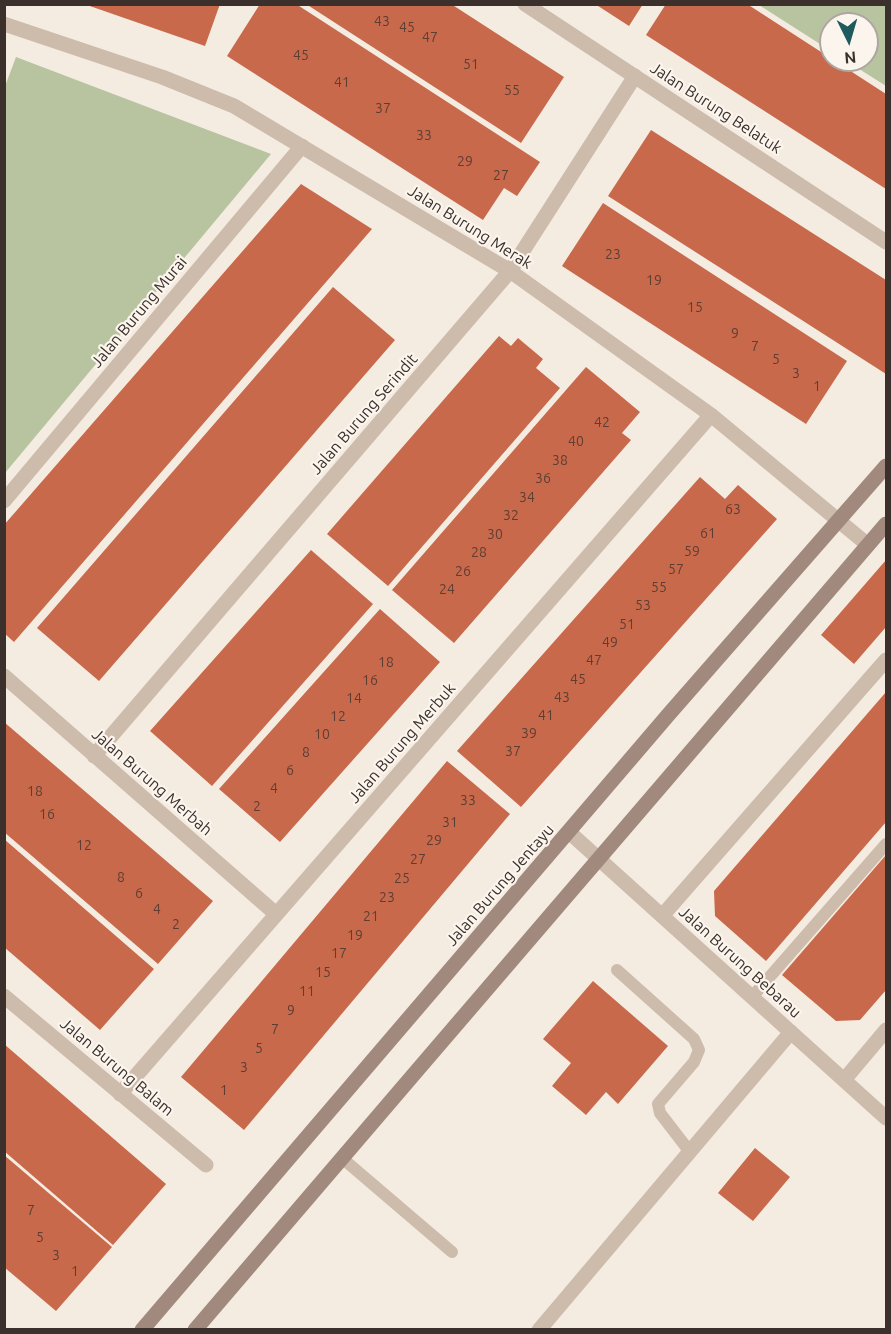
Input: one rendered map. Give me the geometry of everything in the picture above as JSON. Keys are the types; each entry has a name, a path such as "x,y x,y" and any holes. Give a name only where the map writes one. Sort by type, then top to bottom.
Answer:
{"street":[{"name":"Jalan Burung Belatuk","path":"525,4 886,242"},
{"name":"Jalan Burung Merak","path":"5,26 162,77 225,102 510,271 711,415 868,545"},
{"name":"Jalan Burung Serindit","path":"94,756 510,271 635,76"},
{"name":"Jalan Burung Murai","path":"4,501 302,146"},
{"name":"Jalan Burung Merbuk","path":"120,1094 711,415"},
{"name":"Jalan Burung Jentayu","path":"142,1329 669,714 886,466"},
{"path":"195,1329 687,759 886,524"},
{"path":"662,916 886,660"},
{"name":"Jalan Burung Merbah","path":"4,676 276,914"},
{"name":"Jalan Burung Bebarau","path":"569,832 886,1118"},
{"name":"Jalan Burung Balam","path":"4,996 206,1165"},
{"path":"843,1080 886,1030"},
{"path":"539,1329 791,1032"}],"lane":[{"path":"752,997 886,844"},
{"path":"617,970 694,1039 699,1050 694,1062 658,1104 660,1113 690,1152"},
{"path":"342,1158 452,1252"}],"green space":[{"path":"759,5 886,5 886,86 864,72 879,72 879,12 819,12 819,43"},
{"path":"16,57 271,154 5,473 4,89"}],"building":[{"path":"84,4 220,4 205,46"},
{"path":"260,4 296,4 540,162 517,196 504,188 483,220 227,56"},
{"path":"306,4 451,4 564,77 521,143"},
{"path":"595,4 643,4 629,26"},
{"path":"666,4 747,4 819,51 819,72 852,72 886,94 886,189 646,35"},
{"path":"651,130 886,280 886,374 608,196"},
{"path":"301,184 372,229 14,642 4,633 4,525"},
{"path":"603,203 847,361 806,424 562,266"},
{"path":"333,287 395,340 99,681 37,628"},
{"path":"499,336 511,346 518,338 543,359 536,368 560,388 388,586 327,534"},
{"path":"586,367 640,412 622,433 631,440 454,643 392,590"},
{"path":"700,477 725,499 738,485 777,519 521,807 457,751"},
{"path":"311,550 373,604 212,786 150,731"},
{"path":"886,560 886,627 854,664 821,635"},
{"path":"380,609 440,662 280,842 219,789"},
{"path":"886,692 886,822 766,961 715,916 714,891"},
{"path":"4,722 213,901 158,964 4,832"},
{"path":"447,761 510,814 244,1130 181,1077"},
{"path":"4,839 154,969 100,1030 4,947"},
{"path":"886,855 886,990 860,1020 836,1021 782,975"},
{"path":"593,981 668,1046 618,1104 606,1092 586,1115 552,1086 571,1063 543,1039"},
{"path":"4,1044 166,1184 113,1245 4,1151"},
{"path":"755,1148 790,1177 753,1221 718,1193"},
{"path":"4,1155 112,1247 56,1311 4,1267"}]}
